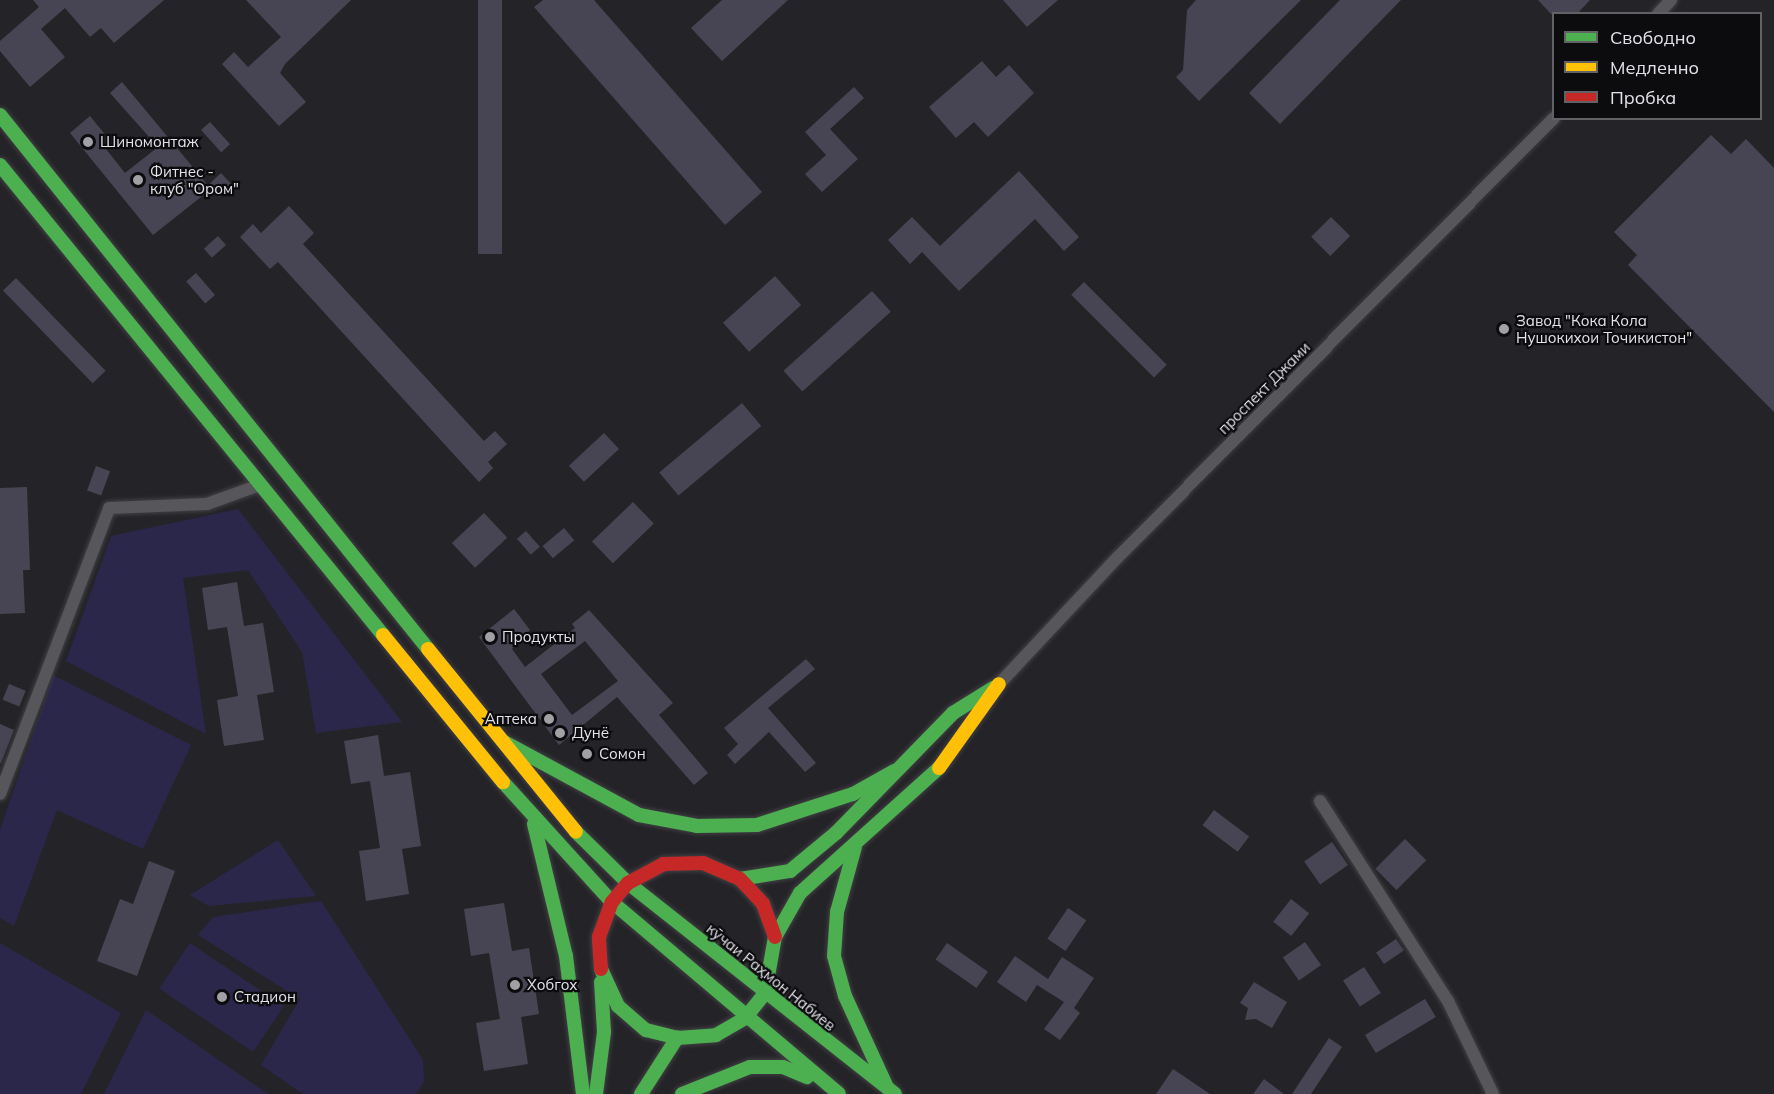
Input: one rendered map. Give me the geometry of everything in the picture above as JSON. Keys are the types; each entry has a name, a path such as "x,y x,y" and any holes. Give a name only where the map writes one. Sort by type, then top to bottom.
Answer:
{"main road":[{"name":"кӯчаи Раҳмон Набиев","path":"0,115 570,828 628,884 892,1092"},
{"path":"0,165 257,486 467,736 532,818 612,902 745,1018 834,1090"},
{"path":"740,879 790,871 836,833 953,713 999,684"},
{"path":"775,937 800,893 932,777 999,684"},
{"path":"467,736 484,721"},
{"path":"499,739 639,815 697,826 757,825 853,794 894,771"},
{"path":"532,818 559,916 583,1094"},
{"path":"855,847 837,912 834,956 849,1007 892,1092"},
{"path":"596,1094 604,1032 599,937 612,902 628,884 663,864 703,863 740,879 763,904 775,937 774,965 765,993 745,1018 716,1035 677,1038 646,1030 618,1006 601,974"},
{"path":"641,1094 677,1038"},
{"path":"682,1094 750,1067 783,1067 834,1090"}],"street":[{"path":"1660,12 1671,0"},
{"name":"проспект Джами","path":"999,684 1118,557 1552,120"},
{"path":"0,794 109,508 207,504 257,486"},
{"path":"1320,801 1448,1001 1492,1094"}],"shaded area":[{"path":"238,509 402,722 316,733 302,652 248,570 183,578 206,734 66,661 111,536"},
{"path":"53,675 191,745 143,849 57,810 14,926 0,918 0,830"},
{"path":"278,840 316,896 209,906 190,895"},
{"path":"321,901 423,1060 424,1082 416,1094 303,1094 261,1065 300,999 198,935 213,917"},
{"path":"0,943 121,1013 81,1094 0,1094"},
{"name":"Стадион","path":"190,943 284,1006 253,1052 159,989"},
{"path":"146,1010 268,1094 104,1094"}],"building":[{"path":"33,0 164,0 114,43 101,28 90,37 65,8 41,29 65,57 30,87 0,51 0,41 39,7"},
{"path":"246,0 351,0 285,64 280,73 306,102 279,126 222,64 234,52 248,67 281,37"},
{"path":"478,0 502,0 502,254 478,254"},
{"path":"543,0 594,0 762,192 725,225 534,7"},
{"path":"722,0 788,0 722,61 691,28"},
{"path":"1003,0 1058,0 1027,27"},
{"path":"1196,0 1301,0 1199,101 1176,77 1183,70 1187,10"},
{"path":"1340,0 1401,0 1280,124 1249,93"},
{"path":"1538,0 1590,0 1579,12 1552,12 1551,14"},
{"path":"982,61 996,77 1009,65 1034,93 988,137 974,122 956,138 929,107"},
{"path":"122,82 211,189 153,235 70,133 90,116 112,143 106,149 125,173 158,147 110,93"},
{"path":"854,87 864,98 830,129 858,159 822,192 805,174 826,155 805,132"},
{"path":"210,122 230,144 221,152 201,130"},
{"path":"1711,135 1731,154 1746,139 1774,168 1774,412 1628,265 1637,255 1614,232"},
{"path":"1019,171 1079,237 1064,251 1035,219 959,291 922,252 910,264 888,240 912,217 940,246"},
{"path":"221,173 232,185 219,197 208,185"},
{"path":"289,206 314,233 303,244 484,441 495,431 507,444 488,462 493,468 479,482 278,262 270,269 240,237 253,224 261,233"},
{"path":"1331,217 1350,236 1330,256 1311,237"},
{"path":"218,236 226,245 212,258 204,249"},
{"path":"196,273 215,295 205,303 186,282"},
{"path":"775,276 801,305 749,352 723,323"},
{"path":"16,278 106,371 93,383 3,291"},
{"path":"1084,282 1167,365 1154,377 1071,295"},
{"path":"872,291 891,312 802,391 784,371"},
{"path":"742,403 761,426 679,495 659,472"},
{"path":"604,433 619,449 584,482 569,466"},
{"path":"96,466 110,471 101,496 87,490"},
{"path":"27,487 30,570 23,570 25,613 0,614 0,488"},
{"path":"633,502 654,524 613,563 592,542"},
{"path":"484,513 507,538 475,568 452,543"},
{"path":"564,528 574,540 553,558 543,546"},
{"path":"526,531 540,547 531,555 517,539"},
{"path":"237,582 244,626 263,623 274,692 257,695 264,740 224,746 217,700 238,696 227,627 208,630 202,588"},
{"path":"514,609 530,630 512,649 525,667 575,628 572,624 589,610 673,703 659,715 708,773 694,785 617,697 559,745 479,637","holes":["585,641 618,681 572,715 541,674"]},
{"path":"806,659 815,669 768,708 816,763 805,772 769,732 735,764 727,755 738,744 724,728"},
{"path":"9,684 26,691 19,707 3,700"},
{"path":"0,724 14,730 1,763 0,763"},
{"path":"378,735 384,776 410,772 421,846 402,849 409,894 366,901 359,851 380,848 370,781 351,784 344,741"},
{"path":"1214,810 1249,836 1238,852 1203,825"},
{"path":"1405,839 1426,860 1397,890 1375,869"},
{"path":"1332,842 1348,865 1320,884 1304,862"},
{"path":"149,861 175,871 137,976 97,961 120,899 133,904"},
{"path":"1291,899 1309,913 1291,936 1273,922"},
{"name":"Хобгох","path":"504,903 512,951 529,948 539,1014 521,1017 528,1064 484,1071 476,1023 500,1019 489,953 471,956 464,909"},
{"path":"1068,908 1086,920 1066,951 1047,939"},
{"path":"1396,939 1404,951 1384,964 1376,952"},
{"path":"1305,942 1321,965 1299,980 1283,957"},
{"path":"947,943 988,972 976,988 936,959"},
{"path":"1015,956 1048,979 1062,957 1094,978 1074,1008 1080,1013 1060,1040 1044,1029 1064,1002 1037,985 1026,1002 997,982"},
{"path":"1364,967 1381,993 1360,1007 1343,981"},
{"path":"1254,982 1287,1002 1272,1028 1256,1019 1245,1020 1248,1008 1240,1003"},
{"path":"1425,999 1436,1017 1376,1053 1365,1035"},
{"path":"1329,1038 1342,1047 1311,1094 1292,1094"},
{"path":"1173,1069 1210,1094 1156,1094"},
{"path":"1264,1079 1284,1094 1253,1094"}],"traffic: fast":[{"path":"0,115 428,649"},
{"path":"0,165 383,635"},
{"path":"740,879 790,871 836,833 953,713 993,688"},
{"path":"504,742 639,815 697,826 757,825 853,794 894,771"},
{"path":"601,969 618,1006 646,1030 677,1038 716,1035 745,1018 765,993 775,937 800,893 939,768"},
{"path":"503,782 612,902 839,1094"},
{"path":"534,824 566,956 583,1094"},
{"path":"576,832 628,883 895,1094"},
{"path":"855,847 837,912 834,956 845,996 886,1085"},
{"path":"596,1094 604,1032 601,982"},
{"path":"641,1094 677,1038"},
{"path":"682,1094 750,1067 783,1067 807,1077"}],"traffic: slow":[{"path":"383,635 503,782"},
{"path":"428,649 576,832"},
{"path":"939,768 999,684"}],"traffic: jam":[{"path":"601,969 599,937 612,902 628,883 663,864 703,863 740,879 763,904 775,937"}],"place":[{"name":"Шиномонтаж","path":"88,142"},
{"name":"Фитнес - клуб \"Ором\"","path":"138,180"},
{"name":"Завод \"Кока Кола Нушокихои Точикистон\"","path":"1504,329"},
{"name":"Продукты","path":"490,637"},
{"name":"Аптека","path":"549,719"},
{"name":"Дунё","path":"560,733"},
{"name":"Сомон","path":"587,754"},
{"name":"Хобгох","path":"515,985"},
{"name":"Стадион","path":"222,997"}]}
